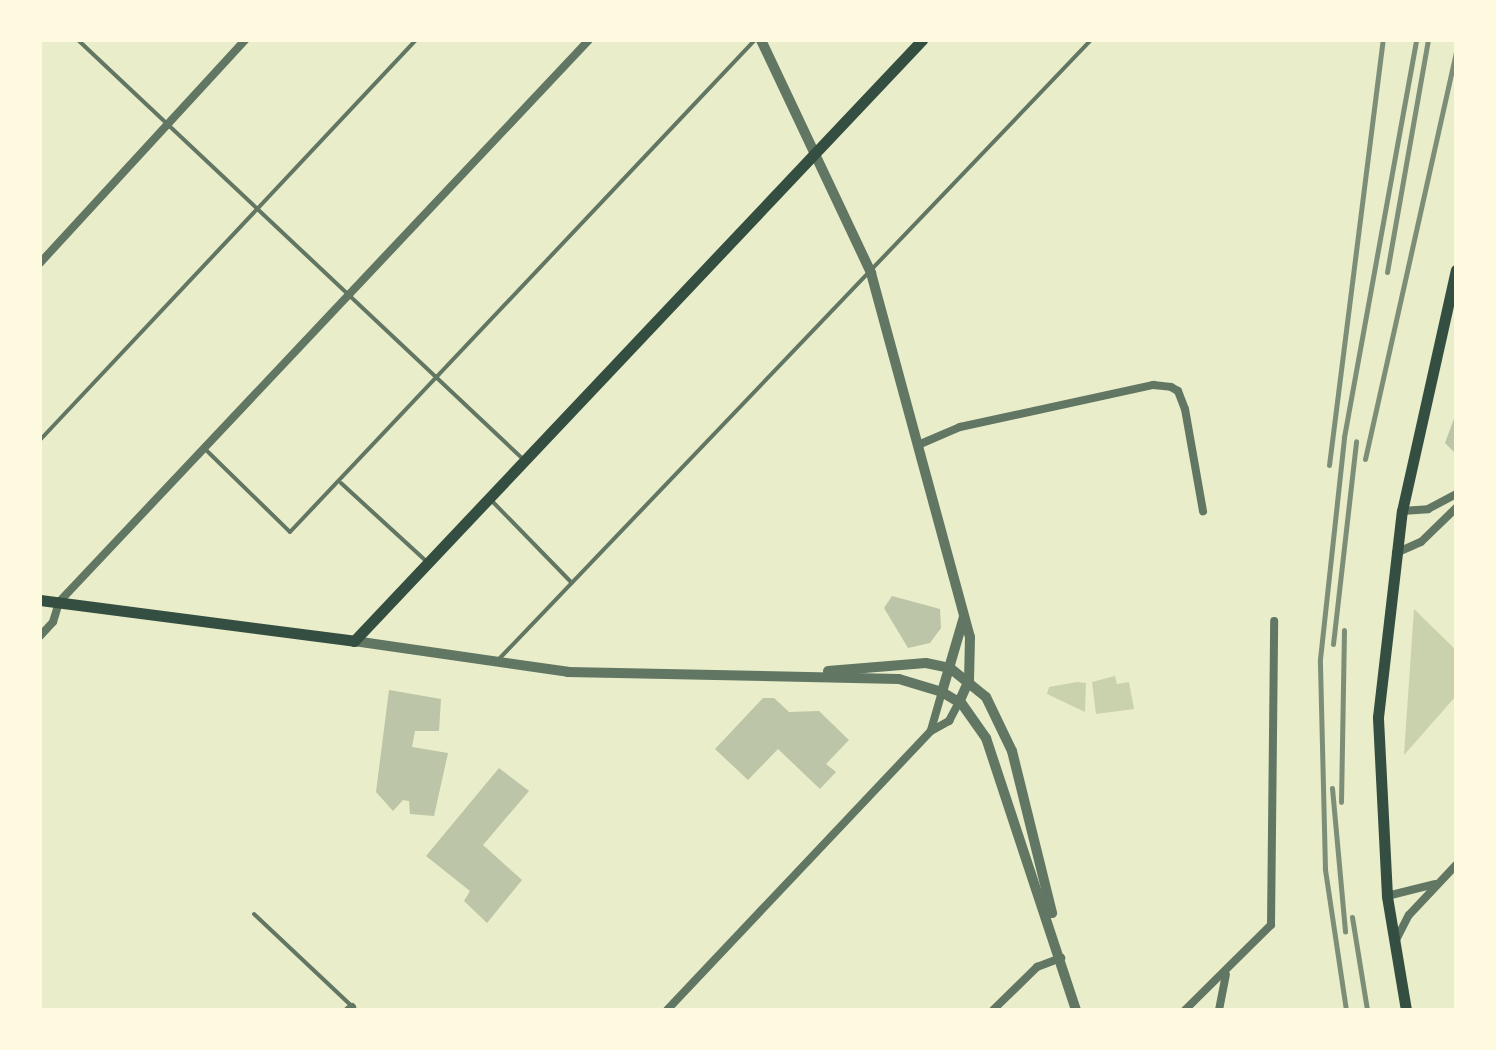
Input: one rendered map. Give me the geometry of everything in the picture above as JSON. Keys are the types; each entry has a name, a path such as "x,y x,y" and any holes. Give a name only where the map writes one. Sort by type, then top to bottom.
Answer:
{"main road":[{"path":"40,600 354,641 431,565 525,460 922,40"},
{"path":"1406,1010 1387,896 1378,717 1402,511 1456,270"}],"street":[{"path":"40,263 245,40"},
{"path":"40,636 53,622 59,602 589,40"},
{"path":"667,1010 931,731 949,721 969,680 972,656 964,614 871,273 816,153 758,40"},
{"path":"918,445 975,423 1153,385 1171,387 1178,391 1185,409 1203,511"},
{"path":"1402,511 1428,509 1456,494"},
{"path":"1396,553 1421,542 1456,508"},
{"path":"931,731 964,614"},
{"path":"1186,1009 1266,933 1274,904 1269,765 1274,621"},
{"path":"354,641 568,672 910,680 942,692 959,702 986,738 1076,1010"},
{"path":"787,675 905,663 950,668 969,680 1001,721 1012,751 1061,958"},
{"path":"1394,948 1409,915 1456,865"},
{"path":"1387,896 1439,882"},
{"path":"993,1010 1027,974 1061,958"},
{"path":"1219,1010 1226,974"},
{"path":"1186,1009 1198,1010"}],"lane":[{"path":"78,40 525,460"},
{"path":"40,440 416,40"},
{"path":"202,447 290,532 758,40"},
{"path":"495,663 1091,40"},
{"path":"340,482 431,565"},
{"path":"490,499 572,583"},
{"path":"254,914 352,1009"}],"green space":[{"path":"1414,609 1456,650 1456,696 1404,755"},
{"path":"1115,676 1117,684 1129,682 1134,709 1096,714 1092,682"},
{"path":"1086,683 1085,712 1047,694 1049,687"}],"building":[{"path":"1456,413 1456,454 1445,443"},
{"path":"892,596 940,609 941,628 930,643 908,648 884,608"},
{"path":"389,690 441,699 439,731 415,731 412,747 448,753 434,816 410,814 409,801 403,800 393,811 376,792"},
{"path":"763,698 774,698 789,712 819,711 849,740 826,764 836,772 820,789 778,749 748,780 715,749"},
{"path":"499,768 529,791 483,845 522,880 487,923 464,901 470,891 426,856"}],"railway":[{"path":"1329,465 1383,40"},
{"path":"1346,1010 1325,869 1320,659 1344,437 1416,40"},
{"path":"1387,272 1428,40"},
{"path":"1365,459 1456,53"},
{"path":"1333,644 1356,441"},
{"path":"1341,802 1344,630"},
{"path":"1332,788 1345,931"},
{"path":"1352,917 1367,1010"}]}
